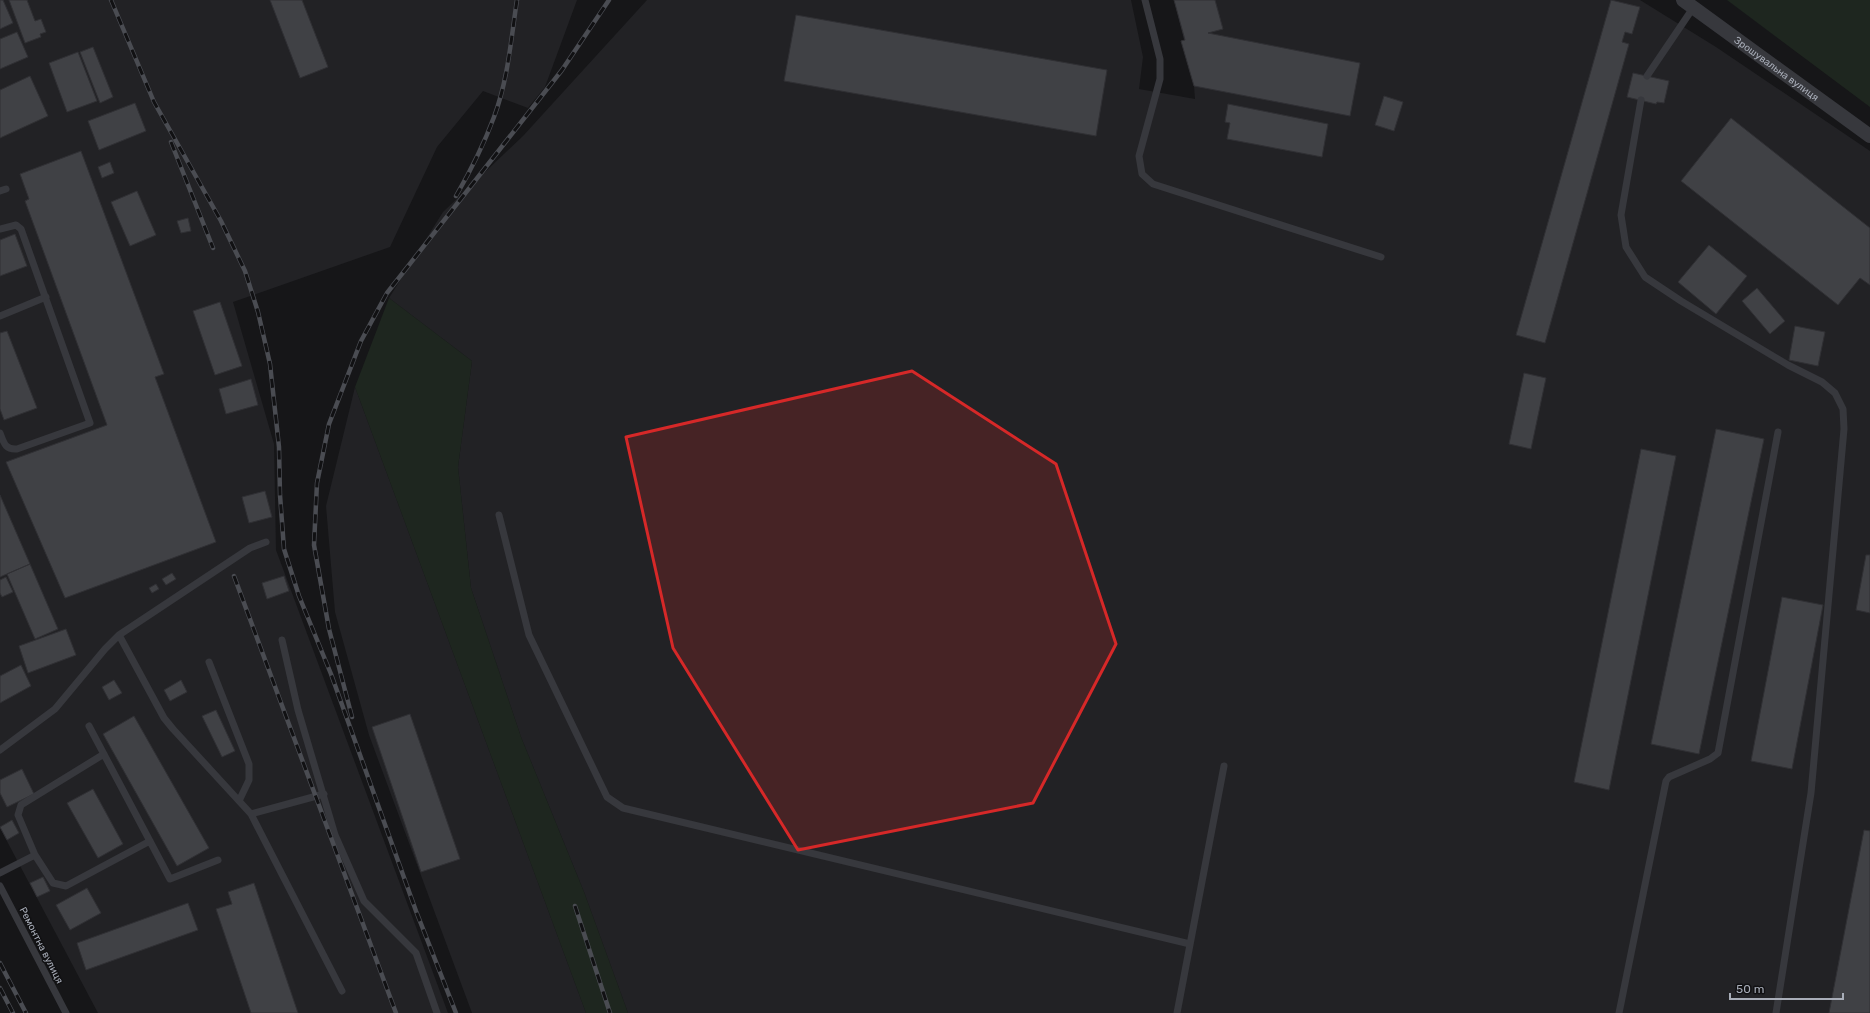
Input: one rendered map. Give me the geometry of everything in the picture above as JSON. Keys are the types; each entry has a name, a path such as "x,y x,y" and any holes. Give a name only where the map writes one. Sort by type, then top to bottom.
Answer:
{"street":[{"name":"Зрошувальна вулиця","path":"1688,4 1870,136"}],"lane":[{"path":"1145,0 1160,59 1160,79 1139,156 1142,174 1153,184 1381,257"},
{"path":"1647,76 1688,4"},
{"path":"1641,100 1621,215 1626,247 1645,277 1681,301 1788,365 1822,382 1835,394 1843,409 1844,429 1811,792 1776,1013"},
{"path":"0,229 16,225 22,229 90,422 11,450 6,446 0,433"},
{"path":"0,316 46,297"},
{"path":"1619,1013 1666,781 1669,777 1710,759 1718,753 1778,432"},
{"path":"499,515 529,635 607,797 614,803 631,810 1190,944"},
{"path":"0,750 56,708 105,649 119,635 250,548 266,542"},
{"path":"119,635 169,724 251,814 342,991"},
{"path":"282,640 298,710 335,835 364,901 416,953 437,1013"},
{"path":"209,662 249,764 249,780 239,801"},
{"path":"89,726 170,879 218,860"},
{"path":"104,754 21,805 18,815 35,855 53,883 66,886 150,841"},
{"path":"1177,1013 1224,766"},
{"path":"251,814 324,794"},
{"path":"0,873 35,855"},
{"name":"Ремонтна вулиця","path":"0,886 66,1013"}],"highlighted area":[{"path":"912,371 1056,464 1116,644 1033,803 798,850 673,648 626,437"}],"shaded area":[{"path":"0,0 577,0 545,87 528,108 483,91 437,147 390,247 233,302 274,444 276,550 448,1013 98,1013 0,828"},
{"path":"647,0 1131,0 1143,57 1139,89 1195,99 1194,86 1181,41 1184,40 1174,0 1640,0 1716,47 1870,151 1870,1013 628,1013 584,892 521,737 471,588 458,467 472,361 389,298 443,212 523,136"},
{"path":"1727,0 1870,0 1870,107"},
{"path":"389,298 472,361 458,467 471,588 521,737 584,892 628,1013 586,1013 355,387"},
{"path":"355,387 586,1013 472,1013 369,735 335,612 326,506"}],"building":[{"path":"0,0 3,0 13,23 0,29"},
{"path":"9,0 27,0 35,21 41,19 46,32 40,34 41,37 25,43"},
{"path":"270,0 302,0 328,67 300,78"},
{"path":"1174,0 1215,0 1223,29 1208,33 1360,63 1350,116 1194,86 1181,41 1185,40"},
{"path":"1611,0 1640,7 1632,34 1625,32 1622,42 1629,44 1545,343 1516,335"},
{"path":"796,15 1107,70 1096,136 784,81"},
{"path":"17,32 28,57 0,69 0,39"},
{"path":"93,47 113,97 100,103 80,52"},
{"path":"78,52 97,101 67,112 49,63"},
{"path":"1633,73 1669,81 1664,103 1657,102 1656,104 1627,97"},
{"path":"30,76 48,116 0,138 0,90"},
{"path":"1384,96 1403,102 1394,131 1375,125"},
{"path":"135,103 146,131 99,150 88,121"},
{"path":"1228,104 1328,124 1322,157 1227,139 1230,123 1225,122"},
{"path":"1731,118 1870,228 1870,285 1860,278 1838,305 1681,181"},
{"path":"81,151 164,374 155,377 216,542 65,598 6,462 107,425 25,201 29,199 20,174"},
{"path":"110,162 114,173 102,178 98,167"},
{"path":"137,191 156,235 130,246 111,202"},
{"path":"188,218 191,231 181,233 177,221"},
{"path":"15,234 27,266 0,276 0,240"},
{"path":"1709,245 1747,276 1716,314 1678,282"},
{"path":"1757,288 1785,321 1770,334 1742,301"},
{"path":"220,302 242,366 215,375 193,311"},
{"path":"1795,326 1825,332 1818,366 1789,360"},
{"path":"7,331 37,408 4,420 0,409 0,333"},
{"path":"1524,373 1546,378 1531,449 1509,444"},
{"path":"251,379 258,405 226,414 219,389"},
{"path":"1716,429 1764,439 1699,754 1651,744"},
{"path":"1641,449 1676,456 1609,790 1574,782"},
{"path":"265,491 272,517 249,523 242,497"},
{"path":"0,495 30,564 0,577"},
{"path":"1866,555 1870,555 1870,613 1856,610"},
{"path":"30,564 58,629 35,639 7,574"},
{"path":"172,573 176,579 166,585 162,579"},
{"path":"284,576 289,591 267,599 262,583"},
{"path":"6,577 13,592 2,597 0,593 0,580"},
{"path":"156,584 159,589 152,593 149,588"},
{"path":"1782,597 1823,605 1792,769 1751,761"},
{"path":"66,629 76,655 28,673 19,646"},
{"path":"21,665 31,686 0,703 0,676"},
{"path":"114,680 122,693 109,700 102,687"},
{"path":"181,680 187,692 170,701 164,690"},
{"path":"216,710 235,751 222,757 202,716"},
{"path":"410,714 460,859 421,872 372,727"},
{"path":"134,716 209,848 177,866 103,734"},
{"path":"22,769 34,794 7,807 0,793 0,780"},
{"path":"93,789 123,844 98,858 67,803"},
{"path":"12,820 19,833 7,840 0,827"},
{"path":"1864,830 1870,831 1870,1013 1829,1013"},
{"path":"43,877 50,891 37,897 30,883"},
{"path":"254,883 298,1013 251,1013 216,909 232,904 228,892"},
{"path":"87,888 101,913 70,930 56,905"},
{"path":"188,903 198,930 86,970 77,943"}],"railway":[{"path":"111,0 154,102 221,221 245,271 258,312 270,364 279,447 280,495 284,549 299,596 331,674 416,911 456,1013"},
{"path":"456,196 482,147 499,103 503,89 517,0"},
{"path":"352,717 329,629 314,545 317,483 329,424 361,341 387,293 562,70 609,0"},
{"path":"171,142 213,248"},
{"path":"234,576 396,1013"},
{"path":"575,906 610,1013"},
{"path":"0,963 26,1013"},
{"path":"0,988 13,1013"}]}
